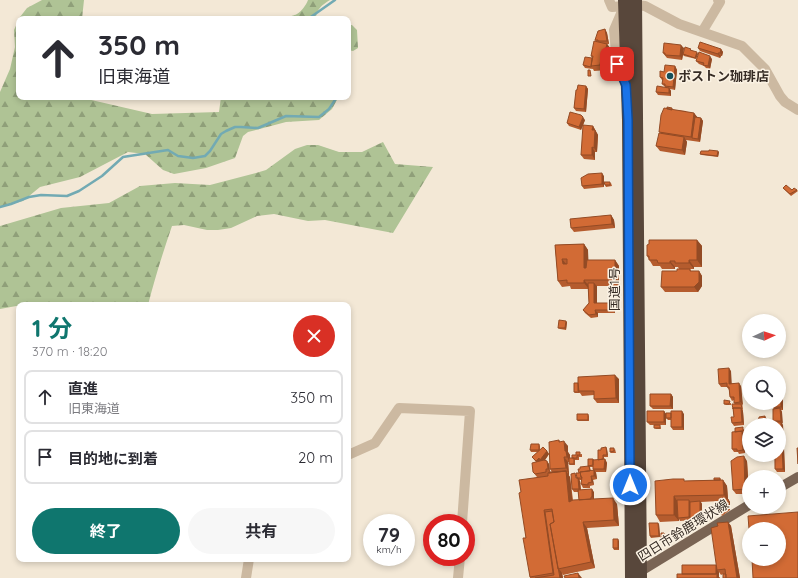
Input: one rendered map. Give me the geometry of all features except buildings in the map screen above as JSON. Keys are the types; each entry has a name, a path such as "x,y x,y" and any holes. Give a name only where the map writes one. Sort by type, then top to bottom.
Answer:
{"highway":[{"name":"国道1号","path":"623,3 633,258 634,439 631,578"},
{"name":"国道1号","path":"623,3 633,258"},
{"name":"国道1号","path":"634,439 641,574"}],"main road":[{"path":"786,484 798,477"},
{"name":"四日市鈴鹿環状線","path":"631,578 641,574 742,509"}],"street":[{"path":"702,32 720,2 718,0"},
{"path":"626,85 617,64 614,30 623,3 645,6 680,24 742,46 764,69 785,102 798,110"},
{"path":"351,454 374,442 399,408 470,411 463,514"},
{"path":"246,578 249,562"},
{"path":"458,578 459,566"}],"green space":[{"path":"42,0 84,0 82,16 21,16 27,8"},
{"path":"308,0 330,0 320,8 316,16 291,16 297,14 305,6"},
{"path":"351,25 357,30 358,48 351,51"},
{"path":"16,26 16,100 91,100 152,114 219,112 221,100 337,100 332,109 319,120 286,122 248,132 243,136 235,158 206,168 174,174 163,170 145,154 128,152 80,177 40,187 23,201 0,207 0,92 10,69 15,47 14,30"},
{"path":"383,142 395,164 433,167 393,233 325,220 308,221 274,214 257,216 231,228 218,230 207,230 184,225 172,226 149,302 16,302 16,306 0,309 0,226 61,208 109,203 140,186 175,183 210,185 256,173 266,170 295,149 307,145 318,145 339,152 362,152"}],"waterway":[{"path":"312,16 335,0"},
{"path":"0,207 29,197 41,195 67,196 79,191 102,176 123,157 168,150 178,156 193,158 205,156 221,134 235,127 258,128 286,116 319,117 329,109 335,100"}],"place":[{"name":"ボストン珈琲店","path":"670,76"}],"route":[{"path":"617,64 626,85 628,120 630,485"}]}
